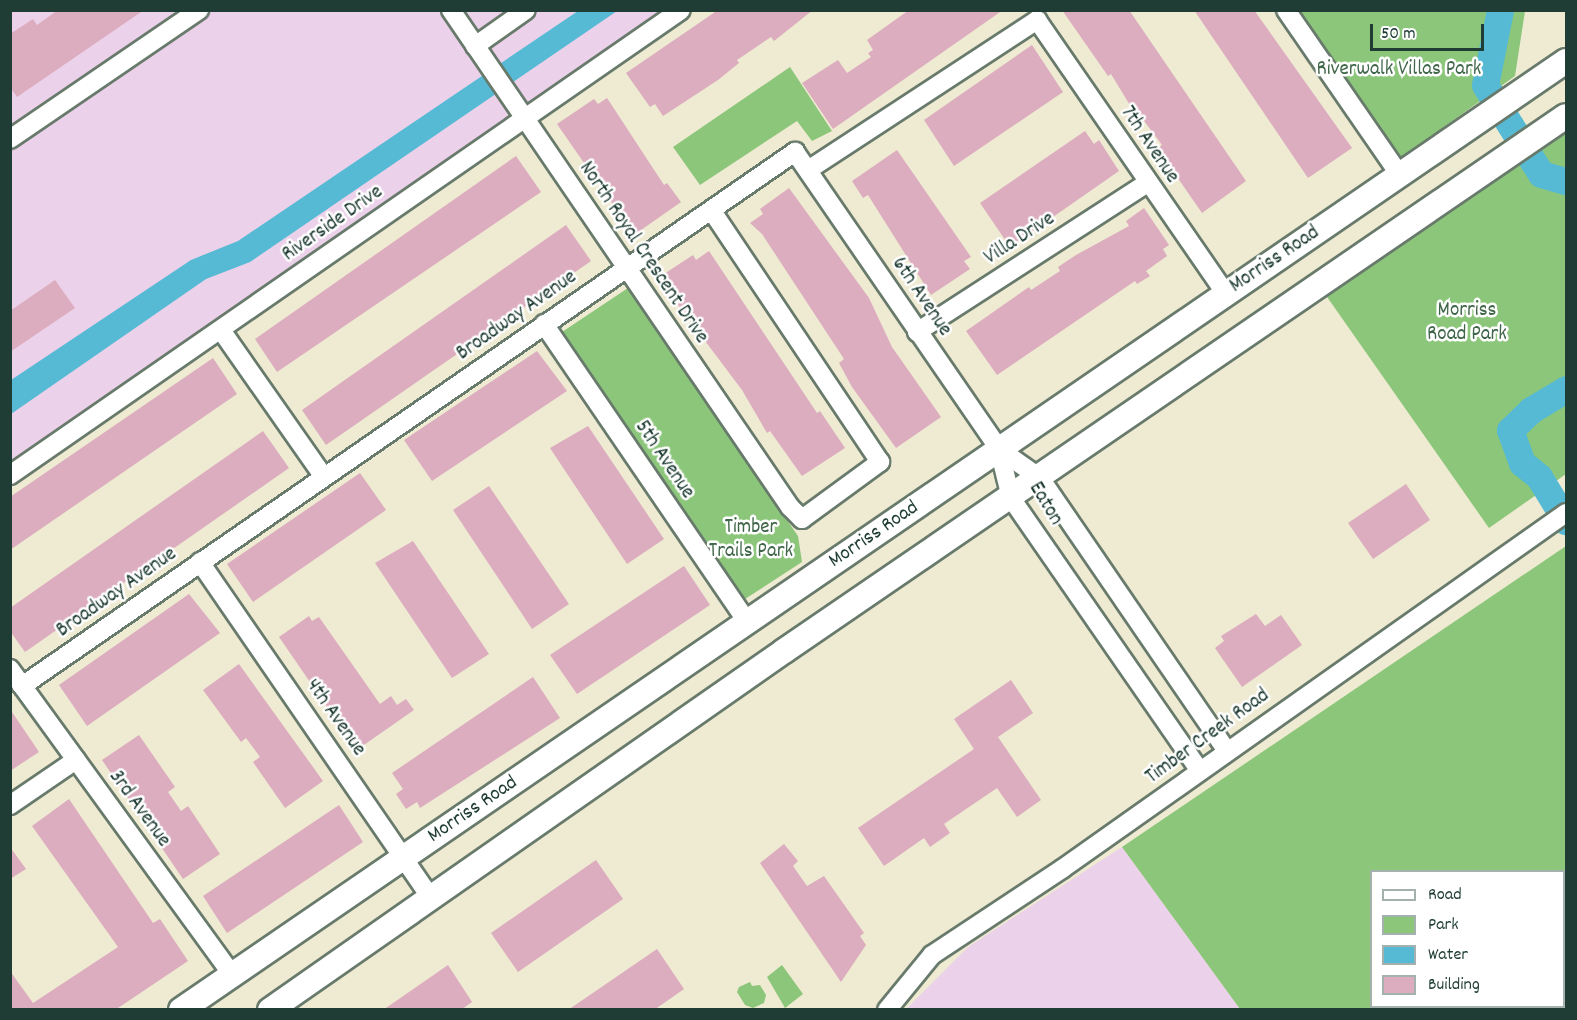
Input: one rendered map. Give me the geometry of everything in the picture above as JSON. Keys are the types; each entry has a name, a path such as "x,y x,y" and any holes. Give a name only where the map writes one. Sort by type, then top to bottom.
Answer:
{"main road":[{"name":"Morriss Road","path":"181,1010 1558,67"},
{"path":"270,1010 432,899 659,737 1566,116"}],"street":[{"path":"10,138 199,10"},
{"name":"North Royal Crescent Drive","path":"451,10 790,507 802,519 880,462 711,210"},
{"path":"475,46 526,10"},
{"name":"Riverside Drive","path":"10,475 681,10"},
{"path":"1286,10 1400,175"},
{"name":"7th Avenue","path":"808,170 1037,20 1147,183 1226,294"},
{"name":"Broadway Avenue","path":"22,686 795,152 808,170"},
{"name":"6th Avenue","path":"808,170 999,449"},
{"name":"Villa Drive","path":"917,332 1147,183"},
{"name":"5th Avenue","path":"544,324 747,622"},
{"path":"220,330 324,477"},
{"name":"Eaton","path":"999,449 1040,478 1226,750"},
{"name":"Eaton","path":"999,449 1011,498 1199,770"},
{"name":"Timber Creek Road","path":"887,1010 932,955 1062,869 1226,750 1566,513"},
{"name":"4th Avenue","path":"200,562 432,899"},
{"name":"3rd Avenue","path":"10,669 232,975"},
{"path":"10,805 76,760"}],"shaded area":[{"path":"11,11 692,11 11,485"},
{"path":"1122,847 1240,1009 905,1010 968,947"}],"green space":[{"name":"Riverwalk Villas Park","path":"1294,11 1525,11 1515,76 1398,160"},
{"path":"790,67 832,131 812,141 797,121 700,185 673,147"},
{"name":"Morriss Road Park","path":"1566,131 1566,474 1489,528 1325,294"},
{"name":"Timber Trails Park","path":"628,288 798,536 802,562 742,601 562,332"},
{"path":"1566,546 1566,1009 1240,1009 1122,847"},
{"path":"782,965 803,994 785,1008 767,977"},
{"path":"750,982 752,986 760,985 766,995 764,1003 753,1008 745,1005 737,992 739,987"}],"water":[{"path":"578,11 617,11 250,262 206,279 11,414 11,380 191,260 238,241"}],"building":[{"path":"58,10 144,10 17,97 10,87 10,34 33,19 37,25"},
{"path":"718,10 813,10 774,41 771,37 737,60 739,63 718,80 663,116 655,104 650,107 626,73"},
{"path":"909,10 1003,10 833,129 802,83 838,60 847,73 871,57 868,53 873,50 867,40"},
{"path":"1062,10 1129,10 1246,181 1202,213 1157,148 1162,145 1142,118 1139,120 1111,74 1108,76"},
{"path":"1194,10 1254,10 1352,148 1308,178"},
{"path":"1032,45 1063,92 954,166 924,120"},
{"path":"607,98 664,185 667,183 681,202 634,235 557,124 594,99 598,104"},
{"path":"1085,131 1094,144 1099,140 1119,171 1010,247 980,203"},
{"path":"897,150 971,257 964,261 970,269 931,295 868,195 863,198 852,181"},
{"path":"516,156 541,192 277,372 255,339"},
{"path":"789,188 869,298 892,347 941,417 896,448 852,387 839,363 844,359 762,234 750,223 763,214 760,209"},
{"path":"1144,208 1169,245 1163,249 1167,256 1146,271 1150,276 1137,284 1135,281 997,375 966,331 1029,287 1031,290 1060,271 1058,267 1076,255 1129,226 1126,221"},
{"path":"566,225 591,261 326,445 302,410"},
{"path":"709,251 817,413 820,411 845,448 802,476 770,431 767,433 742,390 675,301 679,297 664,274 693,255 696,260"},
{"path":"55,280 75,308 10,352 10,311"},
{"path":"537,351 567,391 432,481 404,440"},
{"path":"213,358 237,394 10,550 10,497"},
{"path":"588,426 664,539 627,564 550,448"},
{"path":"263,431 289,468 25,652 10,631 10,608"},
{"path":"360,473 386,510 253,602 227,564"},
{"path":"1406,484 1430,520 1373,559 1348,523"},
{"path":"489,486 569,604 532,629 453,510"},
{"path":"413,541 489,654 452,678 375,563"},
{"path":"684,566 710,605 577,694 550,655"},
{"path":"189,594 220,633 87,726 59,685"},
{"path":"1256,614 1265,626 1281,615 1302,645 1242,687 1215,648 1224,641 1221,636"},
{"path":"309,616 312,621 319,617 380,704 391,696 397,705 406,699 414,710 361,747 347,727 343,730 279,637"},
{"path":"239,664 323,781 285,808 253,762 260,757 246,738 241,742 203,690"},
{"path":"533,677 560,718 420,808 417,802 406,809 396,794 403,789 392,773"},
{"path":"1011,680 1033,713 998,737 1041,800 1017,817 997,788 944,824 950,833 930,847 924,838 884,866 858,828 974,749 954,719"},
{"path":"10,709 39,752 10,771"},
{"path":"139,735 175,787 168,792 181,811 188,806 220,854 183,879 102,760"},
{"path":"69,799 153,923 160,919 188,961 115,1010 10,1010 10,971 33,1003 118,947 32,826"},
{"path":"339,805 363,842 227,933 203,896"},
{"path":"784,844 798,861 793,866 807,886 824,876 864,933 860,936 866,945 841,982 760,863"},
{"path":"10,847 26,869 10,879"},
{"path":"596,860 623,899 518,972 491,933"},
{"path":"657,949 684,989 654,1010 568,1010"},
{"path":"448,965 472,1002 461,1010 383,1010"}],"waterway":[{"path":"1500,10 1485,85 1541,174 1566,181"},
{"path":"1566,389 1531,410 1510,430 1522,463 1539,477 1566,521"}]}
